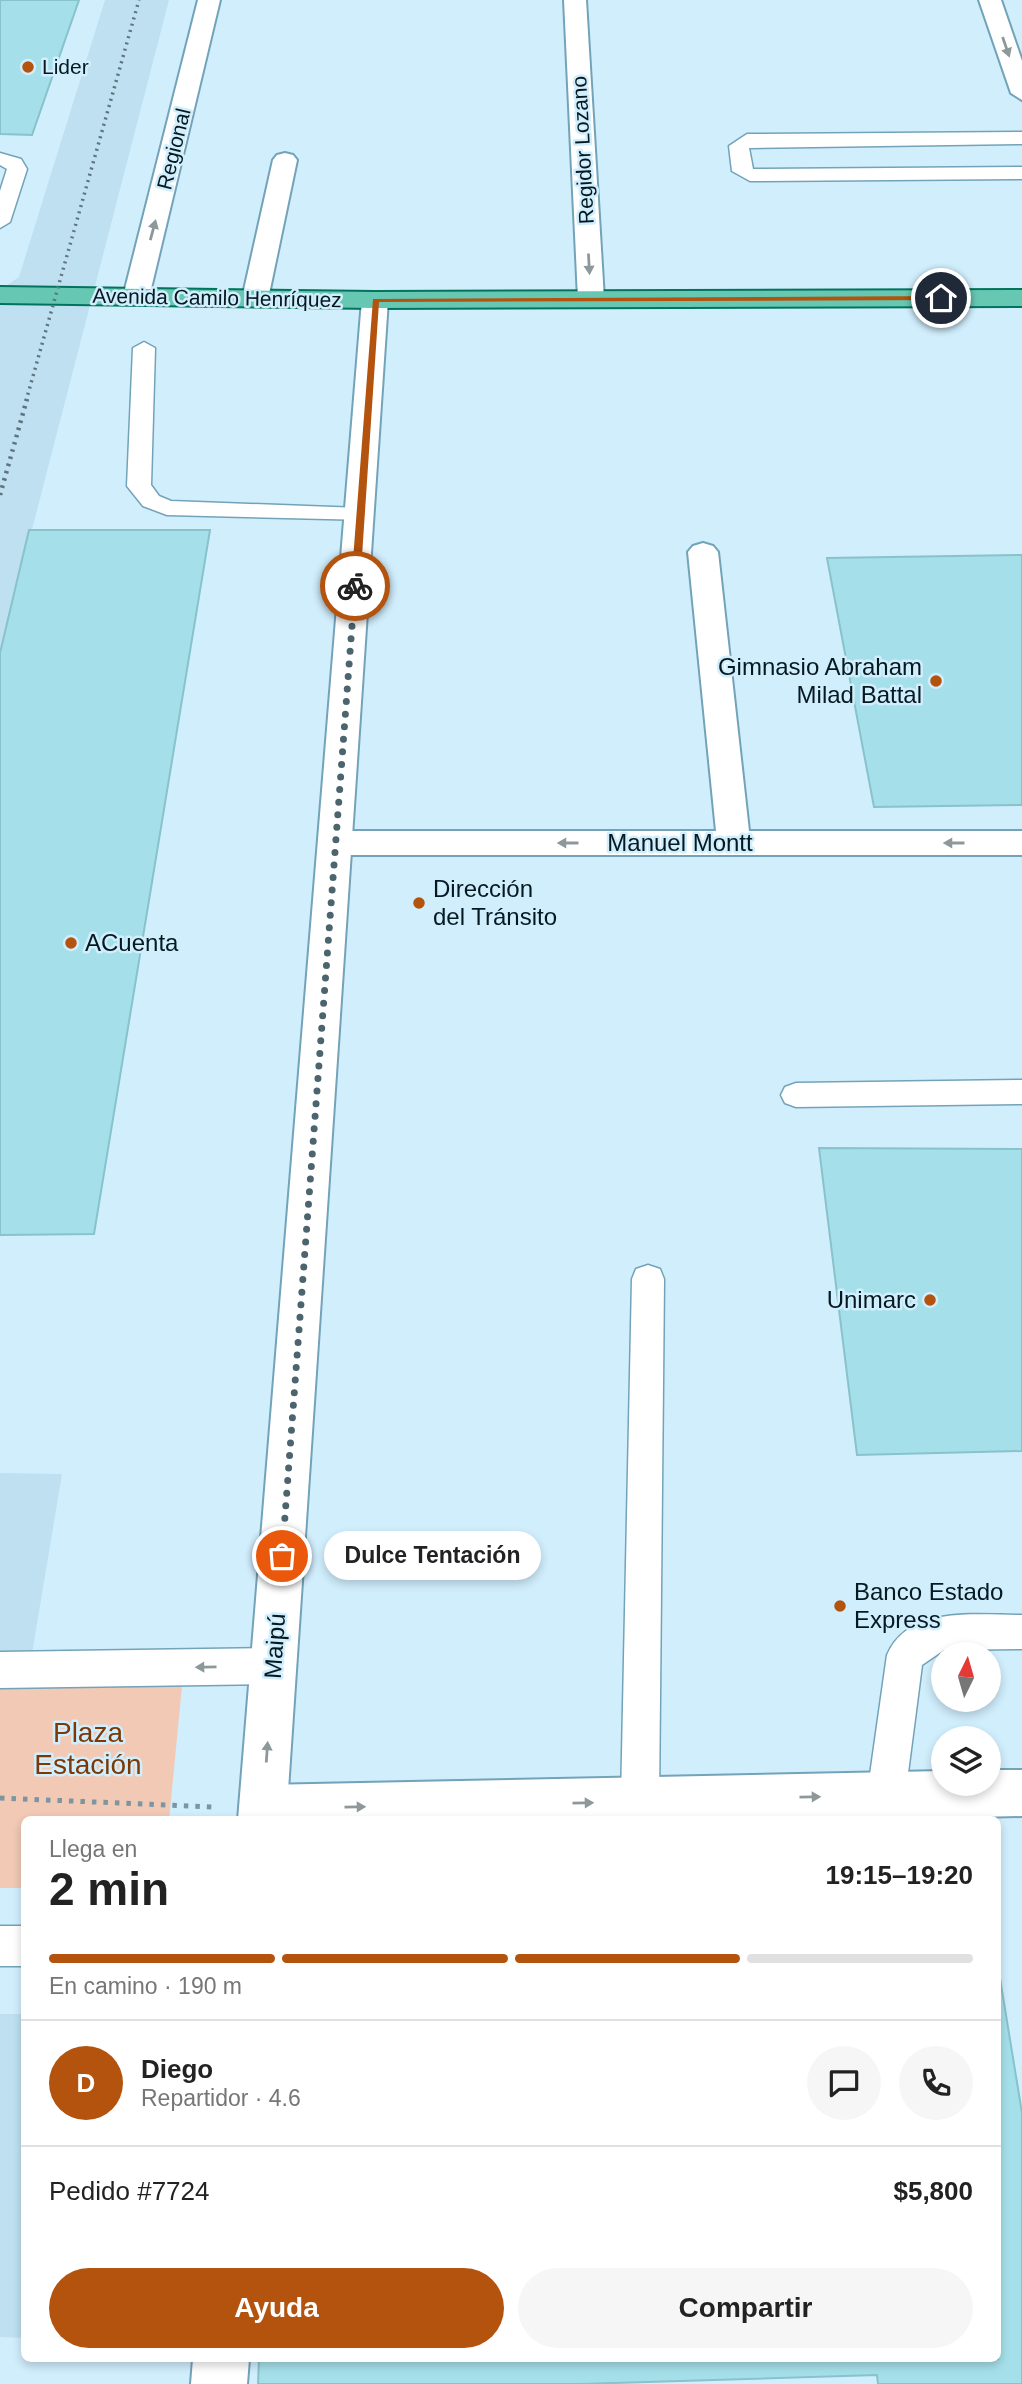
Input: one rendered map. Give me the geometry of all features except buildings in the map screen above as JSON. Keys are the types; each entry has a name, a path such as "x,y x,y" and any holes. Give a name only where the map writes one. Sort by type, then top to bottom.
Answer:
{"main road":[{"name":"Avenida Camilo Henríquez","path":"0,295 375,300 1022,298"}],"street":[{"name":"Regional","path":"136,296 209,0"},
{"name":"Regidor Lozano","path":"575,0 591,299"},
{"path":"990,0 1022,93"},
{"path":"255,299 285,160"},
{"name":"Maipú","path":"262,1815 337,844 375,300"},
{"path":"703,552 734,843"},
{"name":"Manuel Montt","path":"337,844 1022,843"},
{"path":"262,1815 640,1801 1022,1793"},
{"path":"219,2384 221,2362"}],"lane":[{"path":"1022,138 747,140 739,146 742,171 750,175 1022,173"},
{"path":"0,159 14,163 17,169 0,222"},
{"path":"144,348 139,486 151,502 167,508 360,515"},
{"path":"796,1095 1022,1093"},
{"path":"640,1801 648,1279"},
{"path":"886,1796 905,1655 938,1633 1022,1632"},
{"path":"0,1670 274,1666"},
{"path":"0,1945 21,1946"}],"path":[{"path":"0,1798 262,1815"}],"shaded area":[{"path":"105,0 169,0 0,653 0,290 19,277"},
{"path":"0,1473 62,1474 0,1845"},
{"path":"0,2014 21,2014 21,2338 0,2337"}],"green space":[{"name":"Plaza Estación","path":"0,1676 183,1676 169,1816 21,1816 21,1888 0,1888"}],"railway":[{"path":"26,401 139,0"},
{"path":"0,495 27,399"}],"way so far":[{"path":"282,1556 355,586"}],"place":[{"name":"Lider","path":"28,67"},
{"name":"Gimnasio Abraham Milad Battal","path":"936,681"},
{"name":"Dirección del Tránsito","path":"419,903"},
{"name":"ACuenta","path":"71,943"},
{"name":"Unimarc","path":"930,1300"},
{"name":"Dulce Tentación","path":"282,1556"},
{"name":"Banco Estado Express","path":"840,1606"}],"route":[{"path":"355,586 375,300 941,298"}]}
